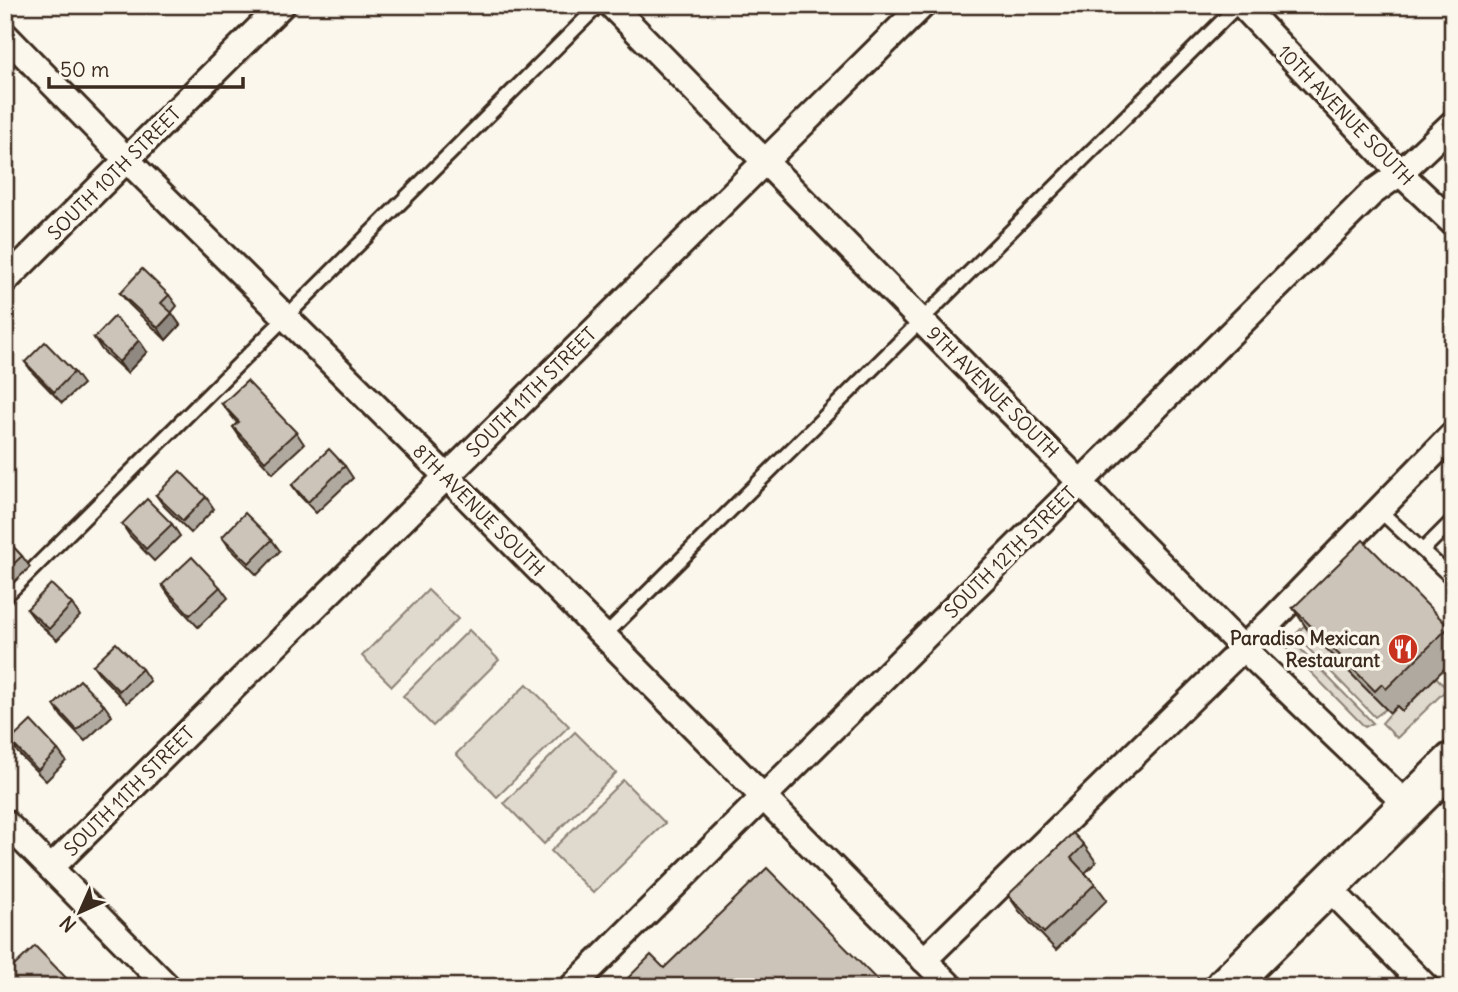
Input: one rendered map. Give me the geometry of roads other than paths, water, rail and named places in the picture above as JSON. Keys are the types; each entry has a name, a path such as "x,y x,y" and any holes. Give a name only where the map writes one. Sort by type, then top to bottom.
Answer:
{"main road":[{"path":"1225,987 1453,762"}],"street":[{"name":"SOUTH 10TH STREET","path":"5,281 282,5"},
{"name":"9TH AVENUE SOUTH","path":"611,5 1081,480 1242,647 1408,806"},
{"name":"SOUTH 11TH STREET","path":"51,867 923,5"},
{"name":"10TH AVENUE SOUTH","path":"1240,5 1400,173 1453,223"},
{"name":"8TH AVENUE SOUTH","path":"5,35 951,987"},
{"name":"SOUTH 12TH STREET","path":"572,987 1372,193 1400,173 1453,123"},
{"path":"923,960 1242,647 1453,434"},
{"path":"5,822 168,987"},
{"path":"1327,886 1426,987"}],"lane":[{"path":"5,597 599,5"},
{"path":"604,636 921,318 1240,5"},
{"path":"1379,510 1453,579"},
{"path":"1423,550 1453,520"}],"place":[{"name":"Paradiso Mexican Restaurant","path":"1403,649"}]}
